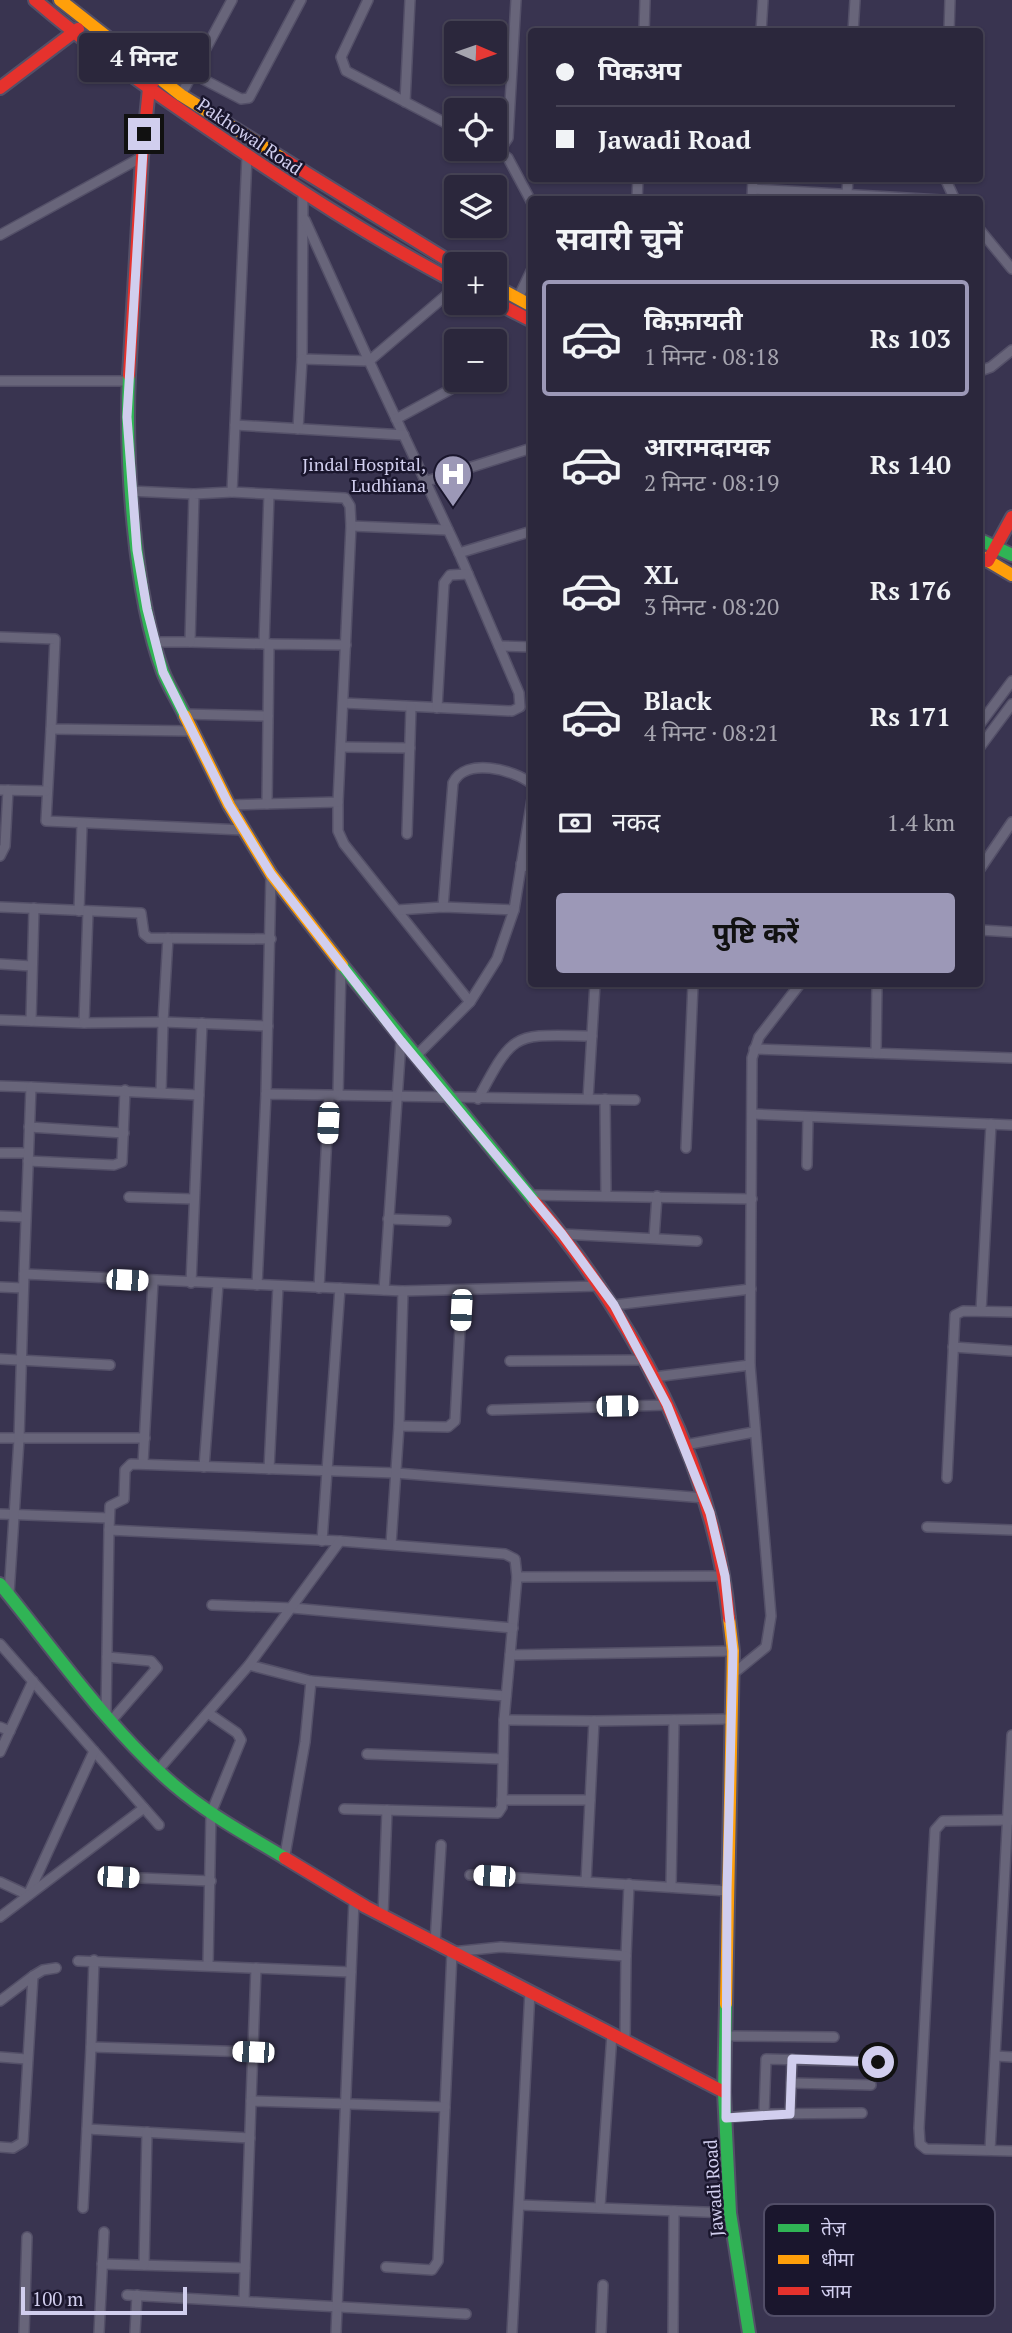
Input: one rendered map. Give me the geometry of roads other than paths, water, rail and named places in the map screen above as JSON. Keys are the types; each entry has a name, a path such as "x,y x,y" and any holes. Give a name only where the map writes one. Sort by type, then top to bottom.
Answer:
{"street":[{"name":"Pakhowal Road","path":"35,0 73,33 303,194 371,238 444,277"},
{"path":"181,95 195,75 232,0"},
{"path":"195,75 241,99 249,98 301,0"},
{"path":"368,0 343,51 341,64 346,71 444,122"},
{"path":"405,102 410,0"},
{"path":"507,139 516,0"},
{"path":"644,28 645,0"},
{"path":"761,28 763,0"},
{"path":"853,28 855,0"},
{"path":"948,28 950,0"},
{"name":"Pakhowal Road","path":"62,1 181,95 444,259"},
{"path":"0,88 86,22"},
{"name":"Jawadi Road","path":"157,76 149,88 142,157 127,381 130,491 142,581 163,672 229,805 271,874 401,1041 562,1234 614,1305 654,1377 685,1445 705,1498 725,1576 733,1651 724,2092 730,2213 749,2333"},
{"path":"232,492 247,156"},
{"path":"0,235 142,157"},
{"path":"507,157 529,196"},
{"path":"752,196 753,182"},
{"path":"847,192 848,182"},
{"path":"753,189 894,196"},
{"path":"298,429 302,359 303,194"},
{"path":"303,215 459,553 521,699 520,707 512,712 343,703"},
{"path":"983,234 1012,269"},
{"path":"518,299 528,278"},
{"path":"507,293 528,304"},
{"path":"302,359 369,361 444,295"},
{"path":"507,308 528,319"},
{"path":"983,370 992,367 1012,350"},
{"path":"0,381 127,381"},
{"path":"396,419 446,392"},
{"path":"235,425 404,435"},
{"path":"426,481 528,449"},
{"path":"130,491 194,494 232,492 349,500 351,526 338,803 341,839 470,1003"},
{"path":"190,642 194,494"},
{"path":"267,803 268,494"},
{"path":"1011,570 984,559 996,547 1012,517"},
{"path":"351,526 448,530"},
{"path":"459,553 528,532"},
{"path":"983,541 1012,555"},
{"path":"437,708 444,583 450,575 468,574"},
{"path":"0,637 55,639 46,821 243,830"},
{"path":"155,642 346,645"},
{"path":"499,646 528,647"},
{"path":"983,720 1012,681"},
{"path":"983,742 1012,704"},
{"path":"407,834 411,707"},
{"path":"183,714 268,716"},
{"path":"51,729 191,730"},
{"path":"341,747 410,748"},
{"path":"443,907 453,783 458,774 466,770 507,771 528,782"},
{"path":"0,856 5,846 4,790 46,791"},
{"path":"229,805 338,803"},
{"path":"983,865 1012,822"},
{"path":"415,1057 470,1003 496,959 514,909 528,823"},
{"path":"82,824 84,1023"},
{"path":"521,864 528,867"},
{"path":"257,1285 266,1094 271,874"},
{"path":"0,907 141,913 145,937 271,939"},
{"path":"397,910 443,907 514,909"},
{"path":"31,1021 34,908"},
{"path":"983,930 1012,932"},
{"path":"161,1092 168,938"},
{"path":"319,1288 341,962"},
{"path":"0,964 31,966"},
{"path":"589,1099 595,987"},
{"path":"686,1149 693,987"},
{"path":"734,1673 763,1651 770,1631 750,1365 754,1049 765,1028 798,987"},
{"path":"876,1053 877,987"},
{"path":"0,1020 268,1026"},
{"path":"191,1283 202,1023"},
{"path":"478,1099 499,1058 519,1040 544,1035 592,1036"},
{"path":"383,1290 401,1041"},
{"path":"754,1049 1012,1058"},
{"path":"0,1086 199,1095"},
{"path":"9,1594 19,1439 24,1217 31,1087"},
{"path":"0,1153 118,1164 123,1157 125,1090"},
{"path":"266,1094 635,1100"},
{"path":"605,1099 606,1196"},
{"path":"752,1114 1012,1125"},
{"path":"807,1165 808,1117"},
{"path":"981,1311 991,1124"},
{"path":"29,1127 124,1133"},
{"path":"530,1195 752,1199"},
{"path":"654,1238 657,1196"},
{"path":"129,1197 194,1199"},
{"path":"0,1216 24,1217"},
{"path":"388,1219 446,1221"},
{"path":"562,1234 697,1241"},
{"path":"24,1274 153,1282 383,1290 601,1286"},
{"path":"143,1464 153,1282"},
{"path":"204,1467 218,1284"},
{"path":"269,1469 278,1286"},
{"path":"0,1287 23,1288"},
{"path":"322,1541 340,1288"},
{"path":"614,1305 751,1289"},
{"path":"391,1544 399,1426 403,1290"},
{"path":"399,1426 448,1427 455,1421 462,1290"},
{"path":"947,1478 955,1315 963,1311 1012,1312"},
{"path":"953,1346 1012,1350"},
{"path":"0,1359 110,1365"},
{"path":"510,1361 645,1360"},
{"path":"654,1377 750,1365"},
{"path":"492,1410 667,1405"},
{"path":"685,1445 754,1432"},
{"path":"0,1438 145,1438"},
{"path":"109,1717 107,1657 110,1506 124,1499 126,1467 131,1464 396,1474 705,1498"},
{"path":"0,1514 109,1518"},
{"path":"927,1527 1012,1530"},
{"path":"109,1530 391,1544 512,1556 517,1577 504,1720 500,1810 494,1815 344,1810"},
{"path":"159,1770 249,1665 340,1541"},
{"path":"517,1577 725,1576"},
{"path":"0,1584 109,1717 159,1770 211,1813 383,1916 724,2092"},
{"path":"212,1605 292,1608 513,1628"},
{"path":"0,1644 159,1825"},
{"path":"510,1655 733,1651"},
{"path":"107,1657 151,1661 156,1668 109,1717"},
{"path":"249,1665 311,1681 506,1696"},
{"path":"0,1752 33,1681"},
{"path":"285,1855 305,1742 311,1681"},
{"path":"208,1713 237,1733 241,1740 211,1813 208,1965"},
{"path":"504,1720 731,1719"},
{"path":"671,1887 674,1720"},
{"path":"586,1882 594,1721"},
{"path":"0,1727 10,1731"},
{"path":"990,2150 1011,1820 1012,1735"},
{"path":"28,1895 94,1751"},
{"path":"368,1754 503,1759"},
{"path":"502,1800 590,1800"},
{"path":"0,1917 144,1808"},
{"path":"383,1916 387,1810"},
{"path":"1011,1820 943,1821 936,1827 933,1836 919,2138 926,2149 1012,2151"},
{"path":"435,1943 441,1845"},
{"path":"470,1875 727,1891"},
{"path":"118,1877 211,1881"},
{"path":"0,1882 28,1895"},
{"path":"625,2040 629,1884"},
{"path":"336,2333 335,2305 354,1900"},
{"path":"452,1951 501,1947 626,1956"},
{"path":"386,2267 425,2271 436,2267 452,1951"},
{"path":"83,2208 94,1960"},
{"path":"78,1961 351,1972"},
{"path":"0,2001 43,1970 56,1968"},
{"path":"244,2300 256,1968"},
{"path":"0,2147 19,2146 24,2137 26,2059 33,1976"},
{"path":"512,2333 530,1992"},
{"path":"600,2207 612,2034"},
{"path":"725,2036 834,2037"},
{"path":"91,2047 253,2052"},
{"path":"996,2056 1012,2057"},
{"path":"0,2057 26,2059"},
{"path":"764,2114 766,2059 878,2062"},
{"path":"790,2114 792,2059"},
{"path":"791,2083 871,2085"},
{"path":"251,2101 445,2107"},
{"path":"726,2118 764,2114 862,2113"},
{"path":"87,2129 250,2138"},
{"path":"144,2265 146,2132"},
{"path":"520,2205 730,2213"},
{"path":"673,2333 674,2211"},
{"path":"99,2333 104,2232"},
{"path":"24,2333 27,2236"},
{"path":"103,2264 245,2268"},
{"path":"601,2333 603,2285"},
{"path":"135,2333 132,2295 466,2314"}],"place":[{"name":"Jindal Hospital, Ludhiana","path":"453,508"}]}
